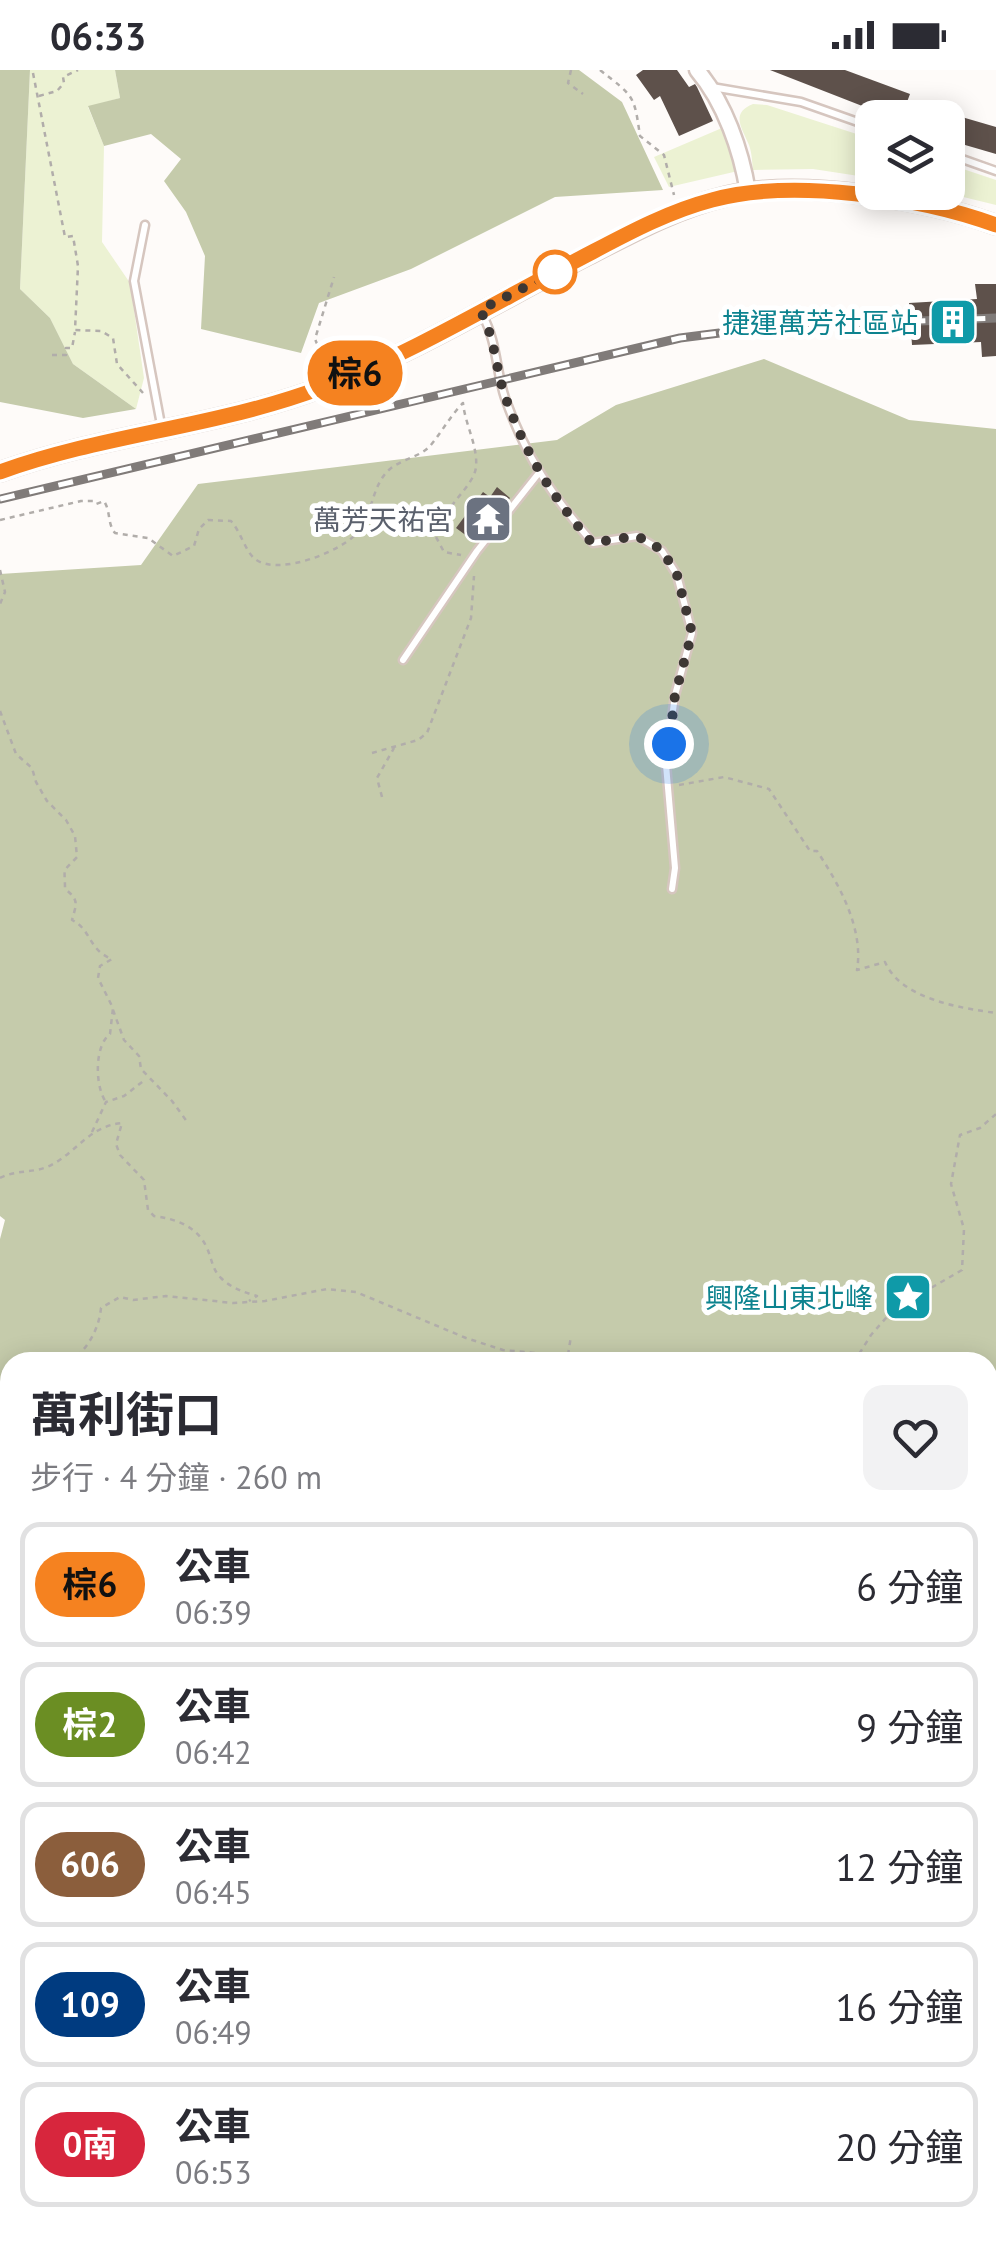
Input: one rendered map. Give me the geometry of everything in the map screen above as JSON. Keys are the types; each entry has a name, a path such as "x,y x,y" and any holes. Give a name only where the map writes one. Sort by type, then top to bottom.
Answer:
{"street":[{"path":"697,70 711,86 741,156 748,192"},
{"path":"0,472 262,408 335,383 678,210 748,192 851,195 946,210 996,225"}],"lane":[{"path":"711,86 800,102 855,120"},
{"path":"965,160 996,171"},
{"path":"145,224 134,280 162,431"},
{"path":"480,310 491,330 504,396 538,474 592,543 637,536 662,550 677,575 692,633 675,695 666,765 675,868 672,889"},
{"path":"404,660 477,551 538,474"}],"path":[{"path":"38,96 57,91 64,83 62,77 78,70"},
{"path":"572,70 568,83 583,94"},
{"path":"600,70 630,96 638,110 640,136 664,155 678,210"},
{"path":"33,73 66,237 72,236 76,252 72,348 66,348 66,356 52,356"},
{"path":"325,363 315,339 334,277"},
{"path":"75,330 102,330 114,338 117,364 158,409"},
{"path":"0,520 81,501 101,501 108,508 109,526 115,533 148,538 172,556 194,546 199,529 208,520 231,521 252,558 266,565 308,561 340,547 361,528 369,502 389,470 429,448 445,421 462,403 476,456 476,472 440,520 436,537 444,552 458,556 477,551"},
{"path":"0,570 5,592 0,604"},
{"path":"372,753 418,740 427,733 472,618 474,576 464,570"},
{"path":"0,711 16,754 32,768 47,802 66,820 75,836 77,857 66,864 62,874 65,889 75,897 78,906 72,920 83,925 98,954 112,959 100,966 98,978 124,1040 139,1056 140,1069 188,1123"},
{"path":"382,797 376,778 395,746"},
{"path":"668,786 724,777 769,789 810,850 816,850 848,906 860,957 858,970 884,962 890,974 913,992 996,1013"},
{"path":"106,1102 100,1094 98,1052 103,1038 110,1034 112,1008"},
{"path":"92,1132 106,1102 124,1096 148,1078"},
{"path":"861,1352 894,1310 962,1270 964,1229 951,1184 960,1136 980,1128 996,1114"},
{"path":"0,1178 46,1168 92,1132 122,1122 116,1144 120,1155 144,1180 148,1210 154,1216 188,1225 201,1238 222,1280 236,1290 256,1296 248,1302"},
{"path":"81,1352 100,1322 101,1308 120,1297 248,1302 327,1289 356,1292 484,1344 525,1352"},
{"path":"569,1352 572,1336"}],"green space":[{"path":"0,70 30,70 20,289 50,318 73,364 136,409 83,418 0,402"},
{"path":"30,70 115,70 120,98 88,107 104,146 102,242 130,283 144,378 136,409 73,364 50,318 20,289"},
{"path":"115,70 579,70 622,102 663,190 555,197 411,269 319,303 301,353 201,329 205,256 186,212 164,181 181,159 151,134 104,146 88,106 120,98"},
{"path":"767,105 855,133 855,175 813,169 753,170 740,121 746,108"},
{"path":"722,128 735,152 738,171 669,187 654,157"},
{"path":"965,170 996,180 996,205 965,197"},
{"path":"764,359 909,420 996,429 996,1352 0,1352 0,1239 5,1220 0,1216 0,574 141,565 198,484 557,440 616,405"}],"building":[{"path":"643,70 677,70 689,87 695,84 713,121 679,136 660,96 654,100 636,75"},
{"path":"770,70 845,70 910,94 908,100 855,100 855,103"},
{"path":"965,118 996,127 996,154 965,145"},
{"name":"捷運萬芳社區站","path":"975,284 996,284 996,356 982,357 981,342 912,345 909,303 977,299"},
{"name":"萬芳天祐宮","path":"497,487 510,498 475,542 456,528 483,492 490,497"}],"railway":[{"path":"0,499 680,338 767,327 996,318"}],"bus line":[{"name":"棕6","path":"0,472 262,408 335,383 651,222 730,195 763,190 851,195 914,204 996,225"}],"place":[{"name":"捷運萬芳社區站","path":"953,322"},
{"name":"萬芳天祐宮","path":"488,519"},
{"name":"興隆山東北峰","path":"908,1297"}],"route":[{"path":"555,272 480,310 491,330 504,396 538,474 562,507 592,543 637,536 662,550 677,575 692,633 675,695 669,744"}]}
